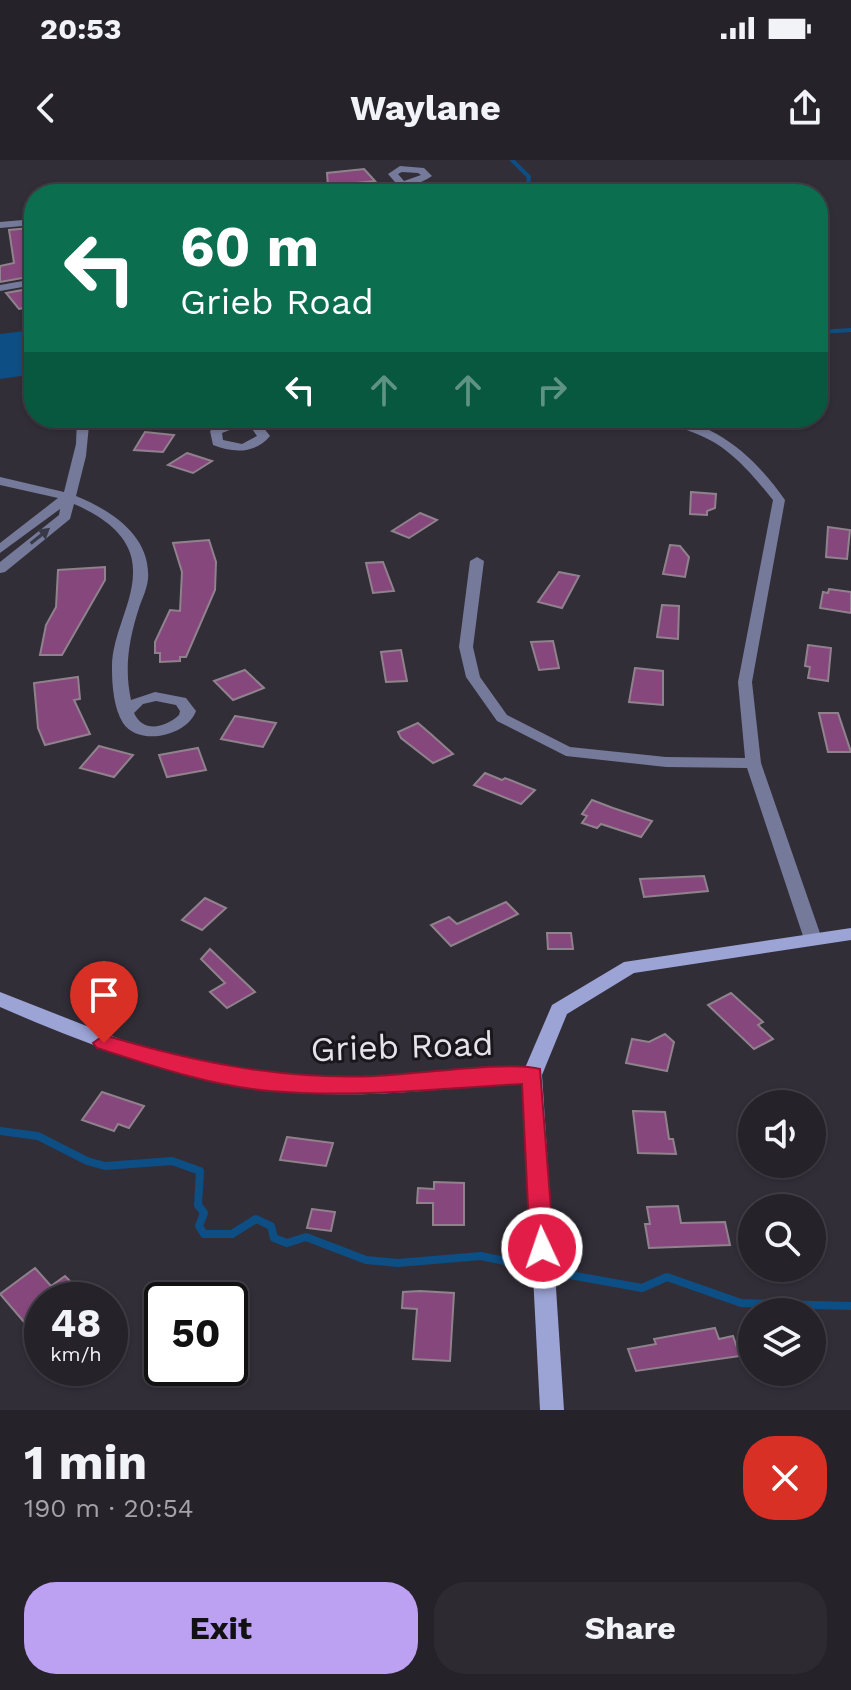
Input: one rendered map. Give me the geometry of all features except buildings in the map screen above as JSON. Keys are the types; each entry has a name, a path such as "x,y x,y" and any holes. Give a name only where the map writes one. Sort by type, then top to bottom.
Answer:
{"main road":[{"path":"532,1075 559,1010 630,967 851,934"},
{"name":"Grieb Road","path":"0,999 80,1035 176,1065 268,1083 373,1085 532,1075 552,1410"}],"street":[{"path":"393,184 401,183"},
{"path":"0,225 24,223"},
{"path":"0,288 24,284"},
{"path":"0,569 65,516 67,497 81,464 83,428"},
{"path":"698,428 747,457 779,500 745,682 753,763 813,939"},
{"path":"0,481 67,497 111,519 137,547 141,577 119,647 116,673 126,712"},
{"path":"0,549 67,497"},
{"path":"477,561 466,647 473,677 502,718 566,751 666,762 753,763"}],"water":[{"path":"24,331 24,375 0,379 0,334"}],"waterway":[{"path":"512,160 529,177 528,184"},
{"path":"828,331 851,330"},
{"path":"0,1131 38,1136 87,1161 105,1166 172,1161 200,1171 198,1205 204,1213 199,1226 204,1234 232,1234 256,1219 271,1226 274,1238 287,1243 306,1237 366,1260 398,1263 481,1256 538,1268"},
{"path":"548,1271 642,1288 667,1277 741,1303 851,1306"}],"route":[{"path":"104,1043 176,1065 268,1083 373,1085 532,1075 542,1248"}]}
